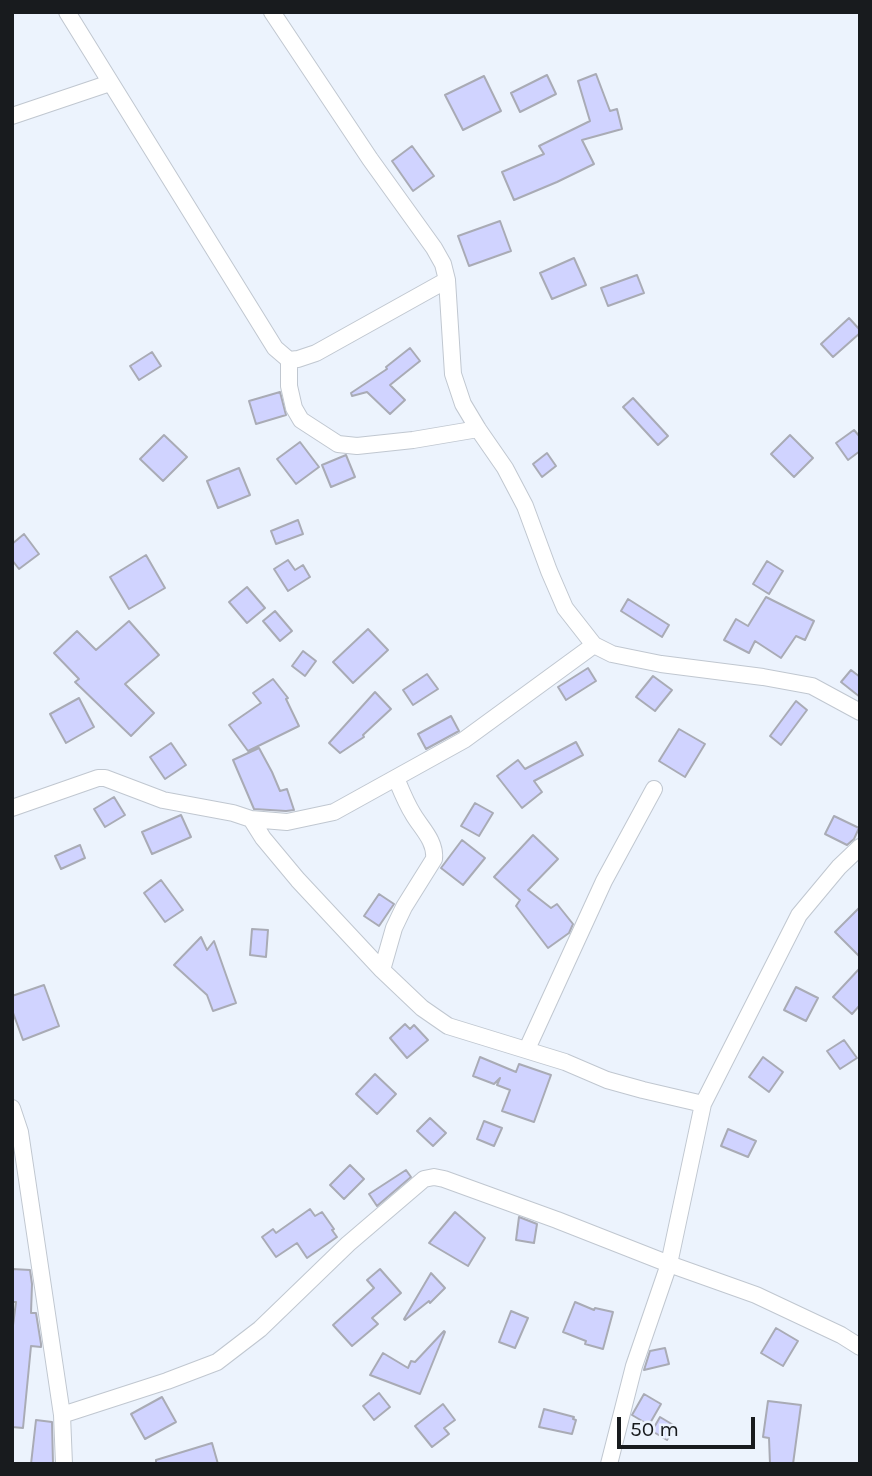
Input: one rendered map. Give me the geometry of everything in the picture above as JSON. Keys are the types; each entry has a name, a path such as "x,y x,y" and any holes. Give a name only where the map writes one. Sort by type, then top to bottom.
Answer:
{"street":[{"path":"67,12 275,348 289,360 316,354 447,280"},
{"path":"272,12 443,264 447,280 453,374 463,404 505,468 525,506 565,608 594,645 612,654 649,662 812,686 860,712"},
{"path":"12,116 110,83"},
{"path":"289,360 289,386 294,408 301,420 338,444 357,446 478,429"},
{"path":"12,808 98,778 105,778 163,800 251,819 287,822 334,812 464,740 594,645"},
{"path":"382,970 394,928 434,859 435,850 412,812 396,778"},
{"path":"527,1049 604,881 654,789"},
{"path":"251,819 298,880 382,970 422,1008 448,1026 527,1049 607,1080 703,1104"},
{"path":"609,1464 634,1366 669,1264 703,1104 799,915 839,867 860,847"},
{"path":"12,1108 20,1132 62,1415 64,1464"},
{"path":"62,1415 217,1362 260,1329 348,1244 424,1179 434,1177 756,1295 841,1335 860,1347"}],"building":[{"path":"596,74 610,111 617,109 622,129 582,140 594,164 514,200 502,172 544,154 539,146 590,121 578,81"},
{"path":"547,75 556,94 520,112 511,93"},
{"path":"484,76 501,111 463,130 445,95"},
{"path":"412,146 434,176 413,191 392,161"},
{"path":"500,221 511,251 469,266 458,236"},
{"path":"574,258 586,285 552,299 540,273"},
{"path":"637,275 644,293 608,306 601,288"},
{"path":"849,318 860,333 833,357 821,344"},
{"path":"410,348 420,361 390,385 405,400 390,414 367,392 352,396 351,393 387,369 386,367"},
{"path":"152,352 161,366 139,380 130,366"},
{"path":"280,392 286,415 256,424 249,401"},
{"path":"633,398 668,436 658,445 623,407"},
{"path":"854,430 860,437 860,451 848,460 836,443"},
{"path":"164,435 187,457 163,481 140,459"},
{"path":"790,435 813,458 794,477 771,454"},
{"path":"300,442 319,467 296,484 277,459"},
{"path":"547,453 556,466 542,477 533,464"},
{"path":"346,455 355,477 331,487 322,465"},
{"path":"239,468 250,495 218,508 207,481"},
{"path":"298,520 303,534 276,544 271,531"},
{"path":"24,534 39,554 19,569 12,560 12,544"},
{"path":"146,555 165,588 129,609 110,577"},
{"path":"288,560 295,570 303,565 310,577 288,591 274,569"},
{"path":"767,561 783,571 769,594 753,584"},
{"path":"247,587 265,608 247,623 229,602"},
{"path":"766,597 814,621 805,640 796,636 781,658 755,641 749,653 724,640 736,619 748,626"},
{"path":"628,599 669,625 662,637 621,611"},
{"path":"275,611 292,631 280,641 263,621"},
{"path":"129,621 159,655 125,684 154,713 131,736 75,682 79,679 54,653 77,631 96,650"},
{"path":"368,629 388,650 353,683 333,662"},
{"path":"303,651 316,661 305,676 292,666"},
{"path":"588,668 596,681 566,700 558,687"},
{"path":"851,670 860,677 860,697 841,682"},
{"path":"427,674 438,689 413,705 403,690"},
{"path":"653,676 672,690 655,711 636,697"},
{"path":"273,679 288,698 286,699 299,726 248,751 229,725 261,703 253,693"},
{"path":"375,692 391,709 363,735 364,737 340,753 329,743"},
{"path":"79,698 94,727 66,743 50,714"},
{"path":"796,701 807,710 781,745 770,736"},
{"path":"451,716 459,731 426,749 418,734"},
{"path":"679,729 705,744 685,777 659,761"},
{"path":"576,742 583,755 534,781 542,792 522,808 497,776 518,760 525,769"},
{"path":"171,743 186,765 165,779 150,757"},
{"path":"259,748 280,791 287,789 294,810 254,809 233,760"},
{"path":"114,797 125,815 105,827 94,809"},
{"path":"475,803 493,813 479,836 461,826"},
{"path":"181,815 191,837 152,854 142,832"},
{"path":"834,816 859,828 854,839 847,845 825,834"},
{"path":"533,835 558,859 528,890 551,908 557,904 573,924 569,933 548,948 516,906 520,900 494,877"},
{"path":"462,840 485,858 463,885 441,868"},
{"path":"80,845 85,858 61,869 55,856"},
{"path":"161,880 183,910 165,922 144,893"},
{"path":"379,894 394,904 379,926 364,916"},
{"path":"860,907 860,957 835,932"},
{"path":"252,929 268,930 266,957 250,955"},
{"path":"201,937 207,950 214,941 236,1003 213,1011 207,995 174,965"},
{"path":"860,968 860,1005 852,1014 833,997"},
{"path":"44,985 59,1026 23,1040 12,1010 12,996"},
{"path":"796,987 818,998 806,1021 784,1010"},
{"path":"405,1024 410,1029 414,1025 428,1040 407,1058 390,1038"},
{"path":"844,1040 857,1058 840,1069 827,1051"},
{"path":"480,1057 516,1072 519,1064 551,1075 534,1122 502,1111 510,1090 497,1085 500,1078 494,1084 473,1076"},
{"path":"763,1057 783,1072 769,1092 749,1077"},
{"path":"375,1074 396,1094 377,1114 356,1094"},
{"path":"430,1118 446,1133 433,1146 417,1131"},
{"path":"484,1121 502,1128 494,1146 477,1139"},
{"path":"728,1129 756,1141 748,1157 721,1146"},
{"path":"350,1165 364,1179 344,1199 330,1185"},
{"path":"406,1170 411,1177 377,1206 369,1194"},
{"path":"310,1209 315,1216 322,1212 337,1237 307,1258 297,1243 276,1257 262,1237 273,1229 276,1233"},
{"path":"455,1212 485,1238 468,1266 429,1243"},
{"path":"519,1217 537,1224 534,1243 516,1240"},
{"path":"12,1269 30,1270 31,1313 36,1313 41,1344 41,1347 31,1346 23,1428 12,1427 12,1333 16,1302 12,1302"},
{"path":"380,1269 401,1293 372,1318 378,1324 352,1346 333,1325 374,1288 367,1280"},
{"path":"431,1273 445,1288 430,1303 429,1301 405,1320 404,1319"},
{"path":"575,1302 594,1310 613,1312 603,1349 585,1344 586,1341 563,1332"},
{"path":"511,1311 528,1318 515,1348 499,1342"},
{"path":"776,1328 798,1341 783,1366 761,1353"},
{"path":"444,1331 420,1394 370,1375 383,1353 408,1368 411,1361 415,1362"},
{"path":"665,1348 669,1364 644,1370 650,1351"},
{"path":"379,1393 390,1407 374,1420 363,1406"},
{"path":"644,1394 661,1404 649,1425 632,1415"},
{"path":"162,1397 176,1422 145,1439 131,1414"},
{"path":"768,1401 801,1405 793,1464 770,1464 769,1438 763,1437"},
{"path":"443,1404 455,1420 444,1428 449,1434 432,1447 415,1426"},
{"path":"544,1409 574,1417 576,1420 572,1434 539,1427"},
{"path":"660,1417 675,1426 667,1440 652,1431"},
{"path":"36,1420 52,1422 53,1464 31,1464"},
{"path":"212,1443 218,1464 156,1464 156,1460"}]}
